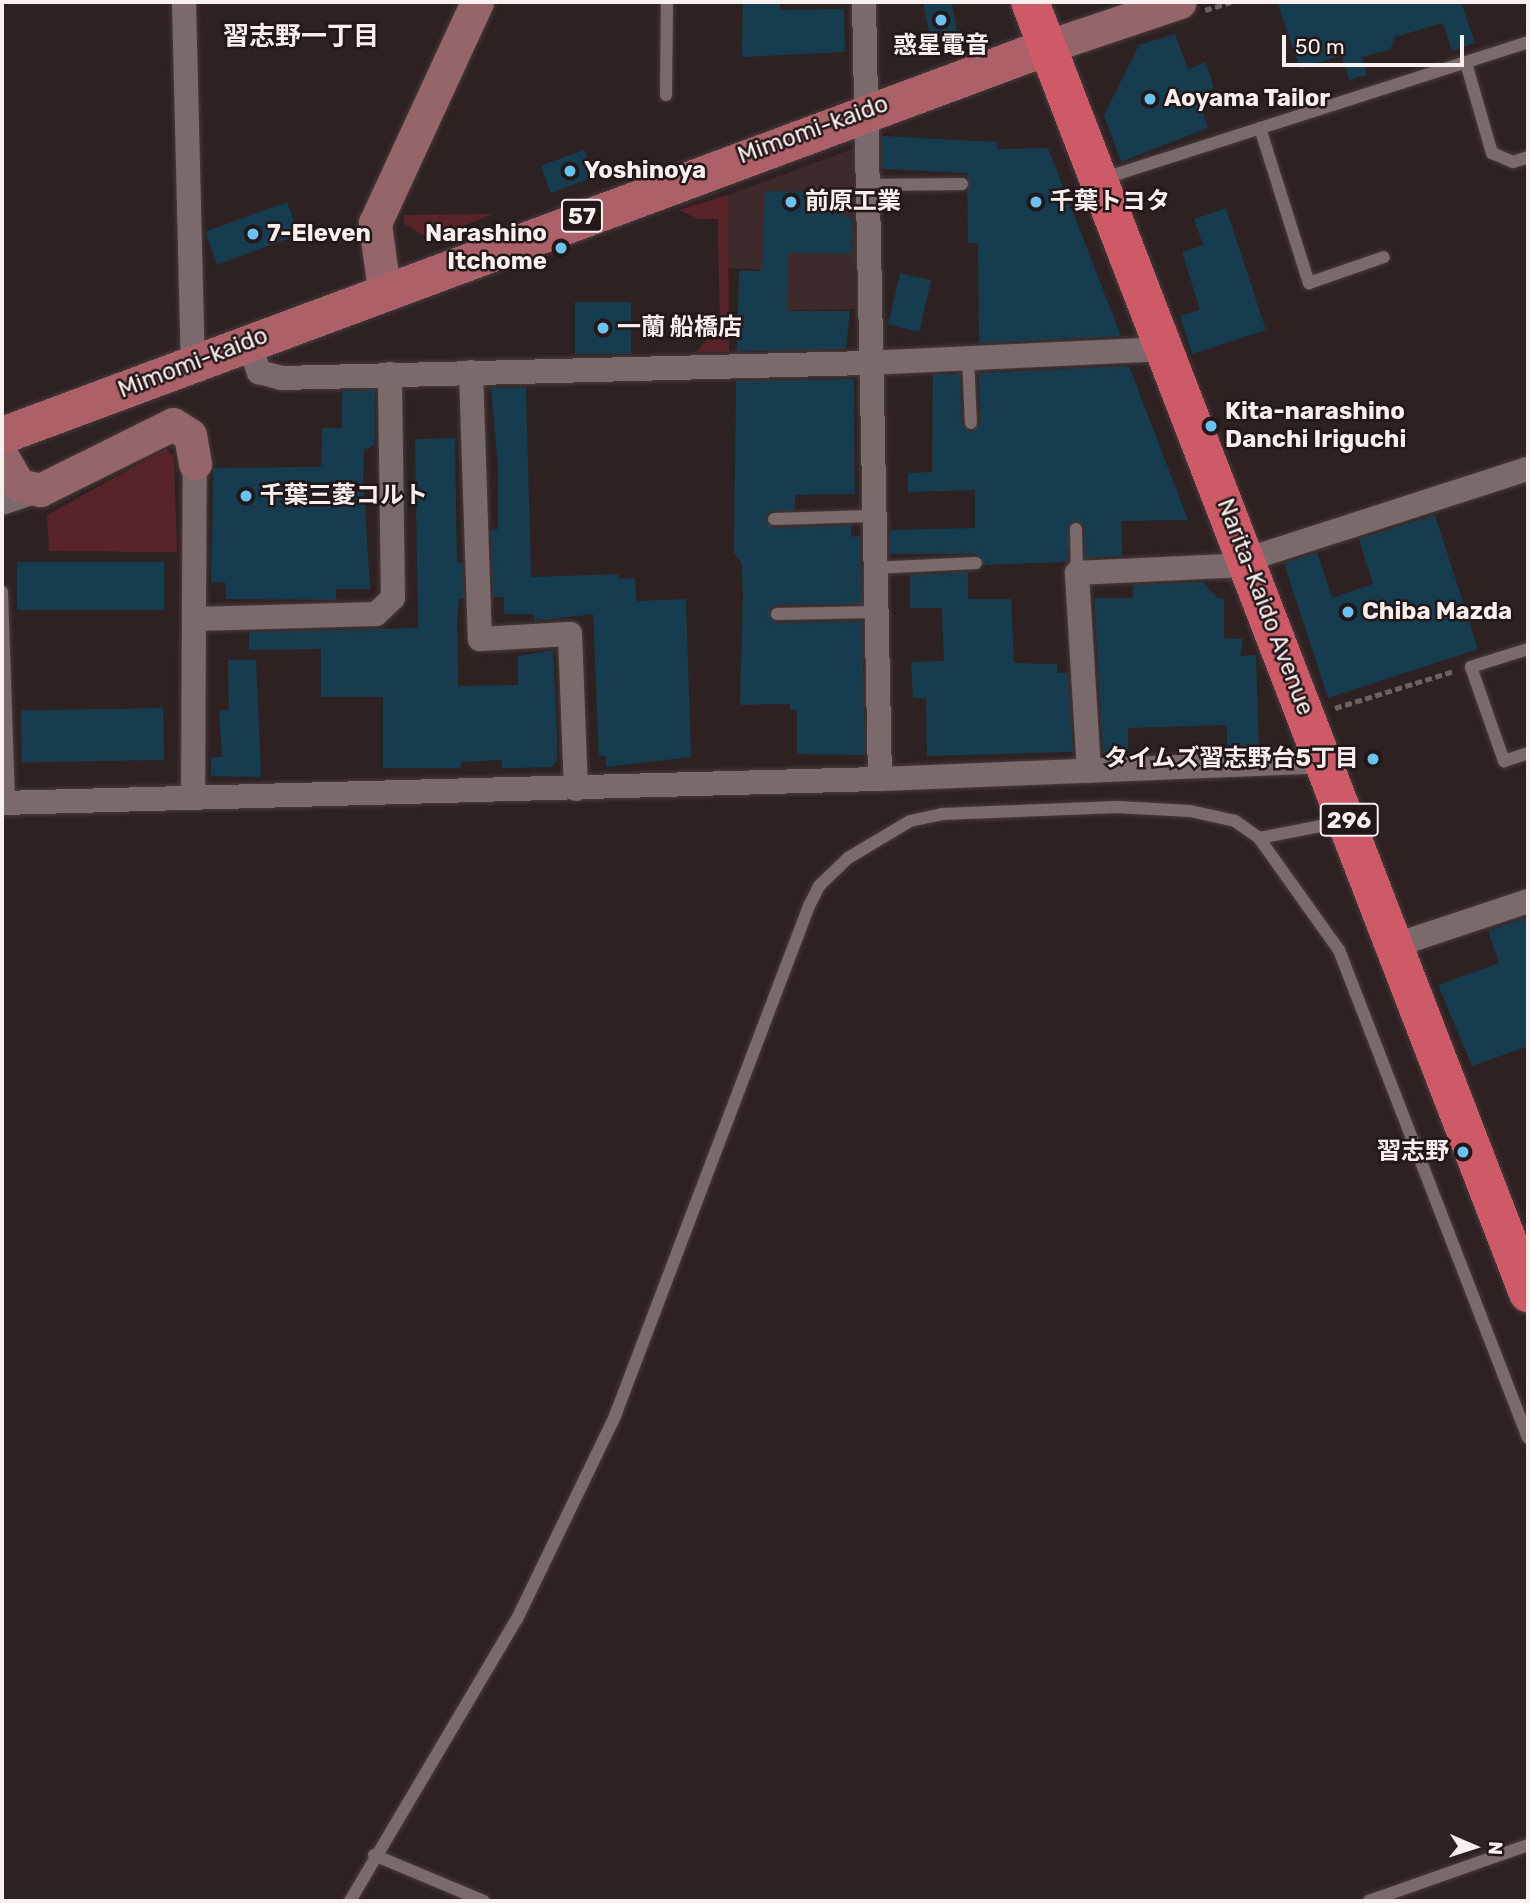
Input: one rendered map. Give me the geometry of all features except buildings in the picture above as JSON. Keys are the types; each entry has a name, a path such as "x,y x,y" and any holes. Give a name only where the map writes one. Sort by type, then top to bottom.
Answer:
{"highway":[{"name":"Narita-Kaido Avenue","path":"1030,2 1349,820 1528,1293"}],"main road":[{"name":"Mimomi-kaido","path":"2,435 865,111 1046,47"}],"street":[{"path":"184,2 193,364"},
{"path":"384,290 375,223 477,2"},
{"path":"864,2 867,363 880,779"},
{"path":"1046,47 1180,2"},
{"path":"250,342 254,365 267,376 867,363 1165,349"},
{"path":"471,372 480,639 570,634 576,789"},
{"path":"195,619 376,614 393,598 390,374"},
{"path":"2,503 40,490 173,424 190,435 195,464 193,798"},
{"path":"2,456 19,485 40,490"},
{"path":"1089,771 1077,573 1247,561 1528,470"},
{"path":"5,803 576,789 1325,761"},
{"path":"1396,945 1528,901"}],"lane":[{"path":"666,95 667,2"},
{"path":"1098,180 1528,42"},
{"path":"1465,63 1492,153 1513,162 1528,157"},
{"path":"1260,128 1309,283 1384,257"},
{"path":"867,185 962,184"},
{"path":"968,358 971,423"},
{"path":"774,519 871,516"},
{"path":"1076,529 1077,573"},
{"path":"873,568 976,563"},
{"path":"2,592 5,803"},
{"path":"777,614 874,612"},
{"path":"1528,649 1471,667 1504,761 1528,753"},
{"path":"350,1901 374,1856 517,1619 615,1416 792,942 820,886 874,839 910,821 942,814 1117,807 1190,811 1235,821 1259,838 1339,950 1528,1438"},
{"path":"1259,838 1349,820"},
{"path":"1369,1901 1528,1845"},
{"path":"374,1856 484,1901"}],"path":[{"path":"1327,711 1471,667"}],"shaded area":[{"name":"前原工業","path":"853,149 855,309 759,311 760,269 728,268 728,195"},
{"path":"728,195 729,352 696,352 706,340 720,339 718,219 698,219 679,210"},
{"path":"493,214 430,239 404,224 404,215"},
{"path":"166,449 174,455 177,552 49,551 47,515"}],"place":[{"name":"惑星電音","path":"941,20"},
{"name":"Aoyama Tailor","path":"1150,99"},
{"name":"Yoshinoya","path":"570,171"},
{"name":"前原工業","path":"791,202"},
{"name":"千葉トヨタ","path":"1036,202"},
{"name":"7-Eleven","path":"253,234"},
{"name":"Narashino Itchome","path":"561,248"},
{"name":"一蘭 船橋店","path":"603,328"},
{"name":"Kita-narashino Danchi Iriguchi","path":"1211,426"},
{"name":"千葉三菱コルト","path":"246,496"},
{"name":"Chiba Mazda","path":"1348,612"},
{"name":"タイムズ習志野台5丁目","path":"1373,759"},
{"name":"習志野","path":"1463,1152"}],"district":[{"name":"習志野一丁目","path":"301,37"}]}
